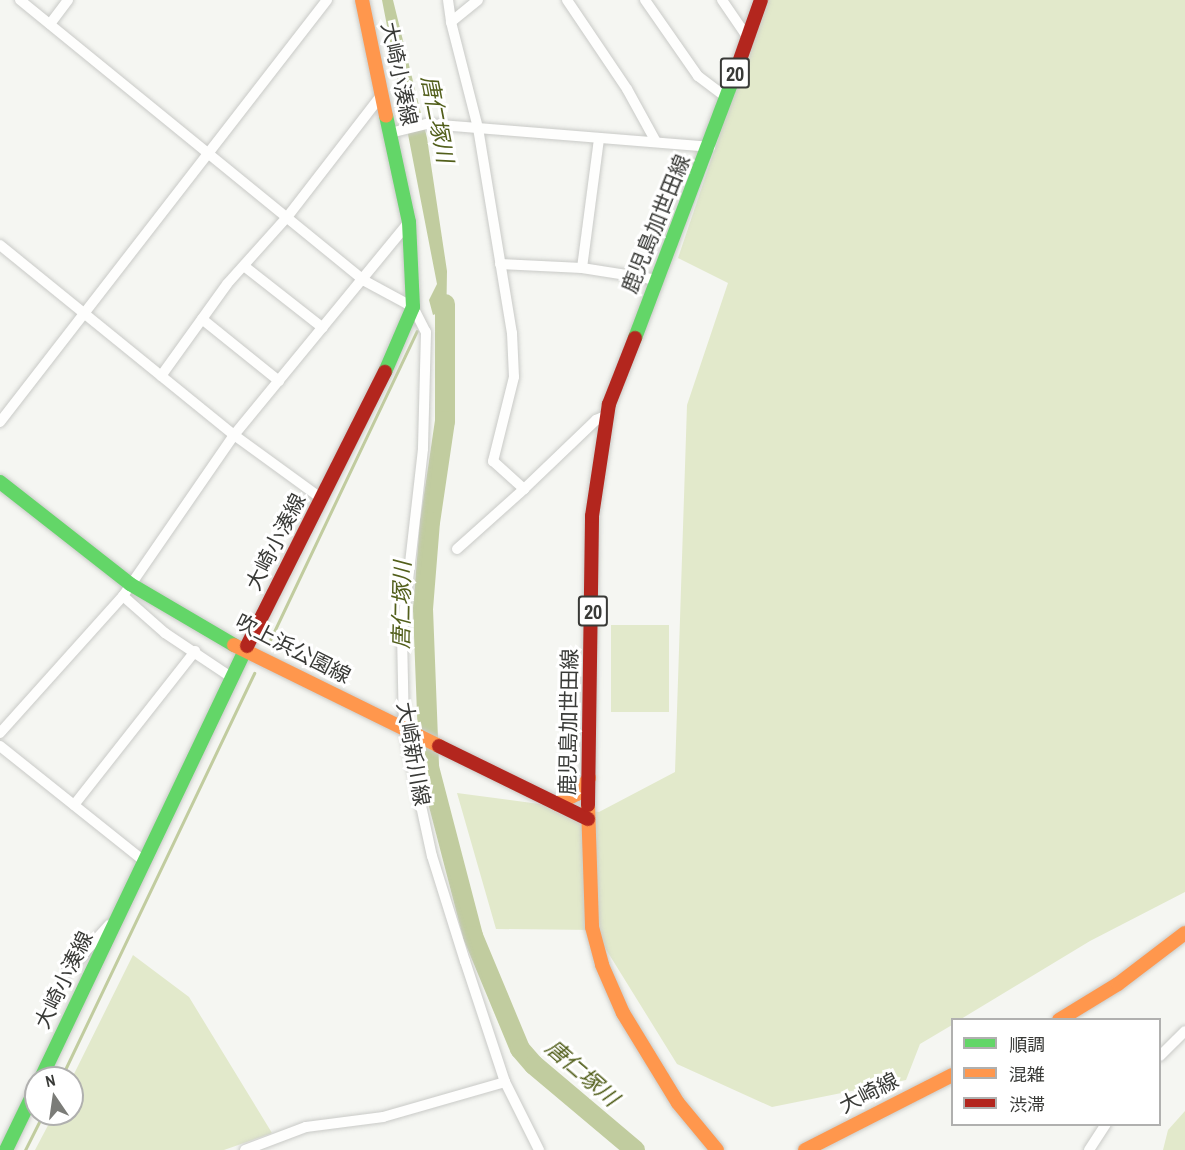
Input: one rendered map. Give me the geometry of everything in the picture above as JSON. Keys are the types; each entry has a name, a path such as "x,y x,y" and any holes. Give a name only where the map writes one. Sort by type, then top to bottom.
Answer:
{"main road":[{"name":"鹿児島加世田線","path":"717,1150 678,1103 609,984 592,927 588,819 592,516 607,415 710,147 761,0"},
{"name":"大崎小湊線","path":"47,1066 231,677 400,343 413,307 409,222 397,131 383,93 363,3"},
{"name":"吹上浜公園線","path":"0,482 126,590 245,651 409,729 588,819"},
{"path":"557,804 577,794 589,778"},
{"path":"1062,1018 1118,984 1185,933"},
{"name":"大崎線","path":"805,1150 951,1076"},
{"path":"6,1150 24,1113"}],"street":[{"path":"20,0 288,216 363,280 413,307"},
{"path":"50,24 68,0"},
{"path":"0,423 327,0"},
{"path":"351,0 363,3"},
{"path":"448,0 451,22 478,128 512,333 514,377 493,461 524,489"},
{"path":"451,22 478,0"},
{"path":"567,0 627,89 655,140"},
{"path":"645,0 698,76 727,98"},
{"path":"722,0 748,38"},
{"path":"161,376 202,319 288,216 383,93"},
{"path":"397,131 427,124 599,138 655,140 710,147"},
{"path":"582,268 599,138"},
{"path":"0,734 126,590 234,435 409,222"},
{"path":"0,245 234,435 322,499"},
{"path":"500,264 582,268 658,280"},
{"path":"244,266 324,328"},
{"name":"大崎新川線","path":"413,307 426,332 423,449 402,634 409,729 432,856 505,1082 539,1150"},
{"path":"202,319 279,381"},
{"path":"457,549 596,420 607,415"},
{"path":"126,590 165,633 231,677"},
{"path":"74,805 195,651"},
{"path":"0,746 144,861"},
{"path":"67,972 119,913"},
{"path":"1161,1055 1185,1031"},
{"path":"245,1150 306,1127 383,1117 505,1082"},
{"path":"1089,1150 1105,1126"}],"shaded area":[{"path":"382,0 393,0 427,138 447,271 446,330 438,313 433,315 429,300 437,284"},
{"path":"765,0 1185,0 1185,892 1090,941 963,1018 951,1018 951,1026 920,1044 906,1080 772,1107 677,1064 594,930 496,929 457,793 599,812 675,772 687,405 728,283 678,258"},
{"path":"611,625 669,625 669,712 611,712"},
{"path":"133,955 189,997 272,1133 224,1150 35,1150 48,1126 84,1126 84,1066 78,1066"},
{"path":"1185,1111 1185,1150 1163,1150 1168,1130"}],"waterway":[{"name":"唐仁塚川","path":"445,304 445,421 430,522 423,609 429,767 473,936 520,1049 534,1065 635,1150"},
{"path":"270,640 417,331"},
{"path":"67,1066 254,673"},
{"path":"25,1150 37,1126"}],"traffic: fast":[{"path":"635,338 736,71"},
{"path":"385,372 413,307 409,222 386,116"},
{"path":"0,482 130,584 234,645"},
{"path":"47,1066 247,646"},
{"path":"6,1150 24,1113"}],"traffic: slow":[{"path":"362,0 386,116"},
{"path":"234,645 439,746"},
{"path":"557,804 577,794 589,778"},
{"path":"588,805 592,927 602,965 623,1013 678,1103 717,1150"},
{"path":"1062,1018 1118,984 1185,933"},
{"path":"805,1150 951,1076"}],"traffic: jam":[{"path":"736,71 761,0"},
{"path":"588,805 592,516 609,404 635,338"},
{"path":"247,646 385,372"},
{"path":"439,746 588,819"}]}
